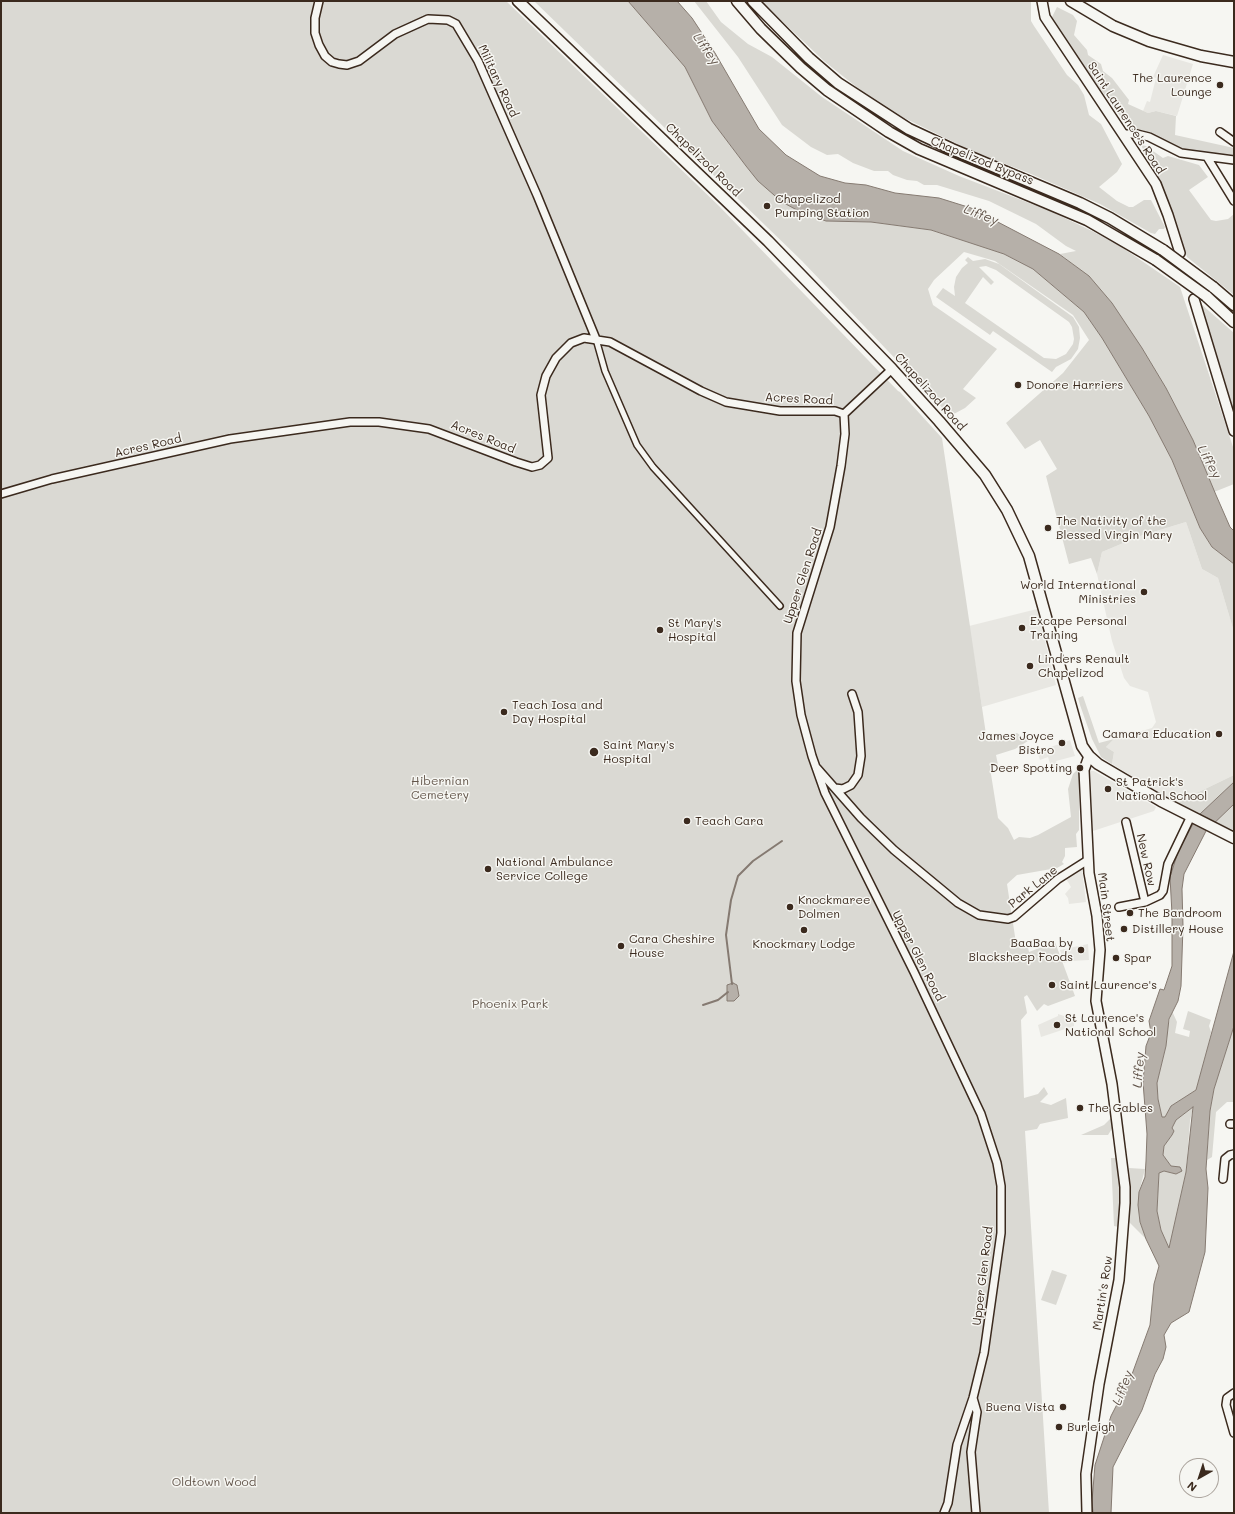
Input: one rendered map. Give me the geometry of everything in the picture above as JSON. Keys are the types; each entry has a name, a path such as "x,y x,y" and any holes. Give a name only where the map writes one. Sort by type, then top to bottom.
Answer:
{"main road":[{"name":"Chapelizod Road","path":"518,1 768,241 892,369 973,459 992,486 1013,522 1033,569 1082,746 1089,756 1098,764 1234,838"},
{"name":"Chapelizod Bypass","path":"737,1 761,29 826,90 889,132 919,149 1087,220 1156,260 1206,296 1234,322"},
{"name":"Chapelizod Bypass","path":"753,1 804,53 838,83 909,129 952,149 1080,203 1110,218 1163,250 1213,286 1234,305"},
{"path":"1071,1 1113,26 1149,41 1201,56 1234,62"}],"street":[{"name":"Military Road","path":"319,1 315,18 315,33 318,45 332,62 343,65 359,61 395,34 428,19 448,20 456,24 478,61 537,195 596,339"},
{"name":"Saint Laurence's Road","path":"1042,1 1045,17 1156,184 1180,253"},
{"path":"1220,132 1234,142"},
{"path":"1124,134 1137,134 1149,137 1181,152 1234,160"},
{"path":"1207,157 1234,201"},
{"path":"1194,299 1234,431"},
{"name":"Acres Road","path":"1,494 60,477 230,438 350,422 379,422 429,428 516,462 532,467 540,465 548,458 541,395 546,376 556,358 571,343 584,338 610,342 660,368 701,392 726,402 780,411 835,412 844,414"},
{"path":"596,339 605,371 637,446 653,467 780,606"},
{"path":"844,414 892,369"},
{"name":"Upper Glen Road","path":"844,414 845,434 830,527 797,633 796,681 801,715 815,767 836,818 914,972 981,1114 997,1163 1001,1186 1001,1233 984,1353 973,1398 957,1445 948,1503 944,1513"},
{"path":"815,767 835,788 843,789 852,786 858,775 860,756 858,712 852,694"},
{"name":"Main Street","path":"1089,756 1084,770 1088,860 1097,916 1100,950 1096,1001 1112,1084"},
{"name":"Park Lane","path":"835,788 861,818 894,850 958,903 986,917 1008,919 1017,916 1058,878 1088,860"},
{"path":"1119,907 1145,902 1160,895 1163,891 1168,864 1193,817"},
{"name":"New Row","path":"1126,822 1145,902"},
{"name":"Martin's Row","path":"1086,1509 1086,1474 1099,1384 1119,1280 1125,1203 1125,1187 1112,1084"},
{"path":"1223,1179 1225,1159 1234,1154"},
{"path":"1234,1393 1227,1398 1226,1405 1234,1433"},
{"path":"973,1398 977,1412 971,1452 976,1513"}],"shaded area":[{"path":"1163,55 1193,64 1177,116 1156,111 1148,113 1143,111 1147,101 1150,102 1156,78 1153,77"},
{"path":"1186,522 1202,569 1218,578 1234,632 1234,775 1176,803 1112,764 1114,752 1106,747 1114,739 1152,728 1156,722 1148,692 1130,686 1124,678 1112,641 1097,574 1102,552 1140,536"},
{"path":"1037,609 1056,685 982,707 969,626"},
{"path":"1070,740 1075,756 1056,761 1058,768 1052,770 1048,757 1040,760 1037,752"},
{"name":"St Patrick's National School","path":"1090,771 1094,771 1156,807 1154,811 1093,831"},
{"path":"1080,869 1082,870 1086,902 1069,904 1068,898 1065,894 1071,887 1065,877"},
{"path":"1088,944 1089,960 1064,963 1060,950"},
{"name":"St Laurence's National School","path":"1058,1014 1064,1016 1064,1018 1071,1018 1074,1021 1074,1026 1041,1037 1038,1025 1058,1016"}],"green space":[{"name":"Phoenix Park","path":"1,1 506,1 719,206 900,392 942,438 987,741 1017,733 1028,741 1015,749 996,755 998,765 990,768 998,818 1008,828 1014,840 1019,837 1030,838 1038,835 1071,817 1068,789 1073,774 1079,768 1079,830 1076,834 1077,847 1065,848 1065,856 1062,862 1064,864 1057,868 1017,875 1007,884 1016,943 1027,944 1029,952 1055,942 1075,996 1048,1006 1044,1004 1037,1011 1027,995 1024,997 1027,1013 1021,1020 1024,1098 1038,1094 1044,1087 1048,1094 1040,1102 1051,1105 1066,1098 1068,1118 1040,1124 1037,1129 1025,1131 1049,1513 1,1513"},
{"path":"534,1 628,1 685,67 712,121 746,166 767,189 826,221 871,222 931,230 1004,254 1033,269 1084,312 1102,338 1149,416 1172,460 1200,528 1212,547 1234,564 1234,632 1218,578 1202,569 1186,522 1140,536 1102,552 1097,574 1091,558 1069,564 1046,476 1057,469 1040,440 1025,449 1006,423 1063,373 1089,340 1073,315 995,261 964,252 934,280 928,289 933,305 997,349 963,389 976,398 965,408 950,416 802,261"},
{"path":"694,1 706,1 721,22 748,44 772,57 822,97 903,151 959,176 1050,211 1092,231 1120,246 1180,287 1234,450 1234,484 1214,492 1193,440 1166,388 1142,348 1112,303 1089,277 1060,254 1076,251 1066,246 1036,224 989,201 937,185 924,185 917,181 907,180 893,175 888,171 874,171 853,163 838,154 827,155 811,147 782,125 738,57"},
{"path":"761,1 1031,1 1031,21 1067,75 1078,85 1084,95 1089,115 1101,124 1122,164 1117,172 1099,187 1117,201 1129,207 1133,207 1144,200 1151,200 1165,227 1164,229 1159,229 1155,234 1151,233 1100,204 1031,174 970,150 896,114 869,97 824,61"},
{"path":"1057,7 1073,15 1077,21 1074,35 1087,50 1088,55 1101,64 1103,71 1112,78 1129,100 1128,104 1148,113 1156,111 1176,116 1175,135 1234,148 1234,155 1188,151 1142,130 1131,131 1066,42 1052,17"},
{"path":"1141,145 1146,146 1163,158 1168,156 1199,165 1208,177 1189,190 1211,220 1216,221 1228,219 1234,214 1234,295 1187,257 1167,197"},
{"name":"Donore Harriers","path":"968,257 973,261 985,259 999,264 1073,317 1079,327 1080,338 1078,349 1071,359 1056,367 1052,372 993,331 990,335 936,297 943,288 955,296 954,287 956,277 962,268 968,263 965,260","holes":["986,266 996,270 1069,322 1072,327 1074,339 1073,344 1066,354 1056,359 1044,358 965,303 983,277 991,285 994,282 979,267"]},
{"path":"1201,304 1234,333 1234,423 1199,306"},
{"path":"1083,696 1099,743 1114,739 1106,747 1114,752 1112,764 1101,757 1092,739 1078,698"},
{"path":"1234,775 1234,782 1200,814 1176,803"},
{"path":"1234,804 1234,830 1214,822"},
{"path":"1172,1011 1177,1022 1175,1033 1189,1037 1190,1031 1183,1029 1188,1011 1211,1020 1209,1026 1211,1032 1196,1090 1171,1106 1165,1117 1162,1117 1158,1099 1157,1083 1166,1046 1167,1030"},
{"path":"1234,1026 1234,1102 1227,1102 1216,1112 1212,1157 1207,1160 1210,1111 1214,1089"},
{"path":"1193,1107 1190,1121 1186,1172 1169,1249 1161,1230 1157,1211 1159,1173 1164,1171 1176,1174 1180,1172 1171,1166 1163,1155 1164,1146 1174,1131 1172,1128 1176,1120"},
{"path":"1112,1117 1113,1127 1108,1135 1081,1135 1104,1125"},
{"path":"1111,1158 1117,1158 1121,1192 1119,1227 1114,1226"},
{"path":"1129,1168 1145,1169 1139,1192 1140,1222 1146,1239 1128,1221 1131,1190"},
{"path":"1052,1270 1067,1275 1056,1305 1041,1300"}],"water":[{"name":"Liffey","path":"628,1 677,1 692,18 715,53 759,129 786,155 820,176 845,183 866,185 895,193 939,198 971,208 1059,254 1089,276 1112,303 1142,348 1166,388 1193,440 1230,527 1234,531 1234,564 1212,547 1200,528 1172,460 1149,416 1102,338 1084,312 1033,269 1004,254 931,230 871,222 826,221 797,210 782,202 758,181 746,166 712,121 685,67"},
{"path":"1234,782 1234,804 1206,831 1184,874 1182,889 1183,926 1181,986 1178,1001 1169,1019 1166,1046 1157,1083 1158,1099 1162,1117 1165,1117 1171,1106 1196,1090 1234,951 1234,1026 1214,1089 1210,1111 1206,1169 1208,1188 1205,1252 1189,1312 1171,1323 1164,1335 1166,1347 1163,1359 1155,1374 1142,1410 1113,1467 1111,1513 1093,1513 1092,1501 1095,1465 1111,1416 1131,1377 1150,1325 1154,1284 1159,1266 1146,1239 1140,1222 1138,1205 1139,1192 1145,1177 1146,1161 1147,1134 1143,1082 1146,1046 1151,1033 1149,1021 1160,989 1164,990 1172,966 1170,877 1178,852 1200,814","holes":["1193,1107 1186,1172 1169,1248 1161,1230 1157,1211 1159,1173 1164,1171 1176,1174 1182,1171 1180,1167 1171,1166 1163,1155 1164,1146 1174,1131 1172,1128 1176,1120"]},
{"path":"733,983 737,985 739,996 734,1001 727,1001 727,985"}],"waterway":[{"path":"732,984 726,935 731,900 738,876 753,861 782,841"},
{"path":"703,1005 718,1000 728,992"}],"place":[{"name":"The Laurence Lounge","path":"1220,85"},
{"name":"Chapelizod Pumping Station","path":"767,206"},
{"name":"Donore Harriers","path":"1018,385"},
{"name":"The Nativity of the Blessed Virgin Mary","path":"1048,528"},
{"name":"World International Ministries","path":"1144,592"},
{"name":"Excape Personal Training","path":"1022,628"},
{"name":"St Mary's Hospital","path":"660,630"},
{"name":"Linders Renault Chapelizod","path":"1030,666"},
{"name":"Teach Iosa and Day Hospital","path":"504,712"},
{"name":"Camara Education","path":"1219,734"},
{"name":"James Joyce Bistro","path":"1062,743"},
{"name":"Saint Mary's Hospital","path":"594,752"},
{"name":"Deer Spotting","path":"1080,768"},
{"name":"St Patrick's National School","path":"1108,789"},
{"name":"Teach Cara","path":"687,821"},
{"name":"National Ambulance Service College","path":"488,869"},
{"name":"Knockmaree Dolmen","path":"790,907"},
{"name":"The Bandroom","path":"1130,913"},
{"name":"Distillery House","path":"1124,929"},
{"name":"Knockmary Lodge","path":"804,930"},
{"name":"Cara Cheshire House","path":"621,946"},
{"name":"BaaBaa by Blacksheep Foods","path":"1081,950"},
{"name":"Spar","path":"1116,958"},
{"name":"Saint Laurence's","path":"1052,985"},
{"name":"St Laurence's National School","path":"1057,1025"},
{"name":"The Gables","path":"1080,1108"},
{"name":"Buena Vista","path":"1063,1407"},
{"name":"Burleigh","path":"1059,1427"}],"park label":[{"name":"Hibernian Cemetery","path":"440,788"},
{"name":"Oldtown Wood","path":"214,1482"}]}
